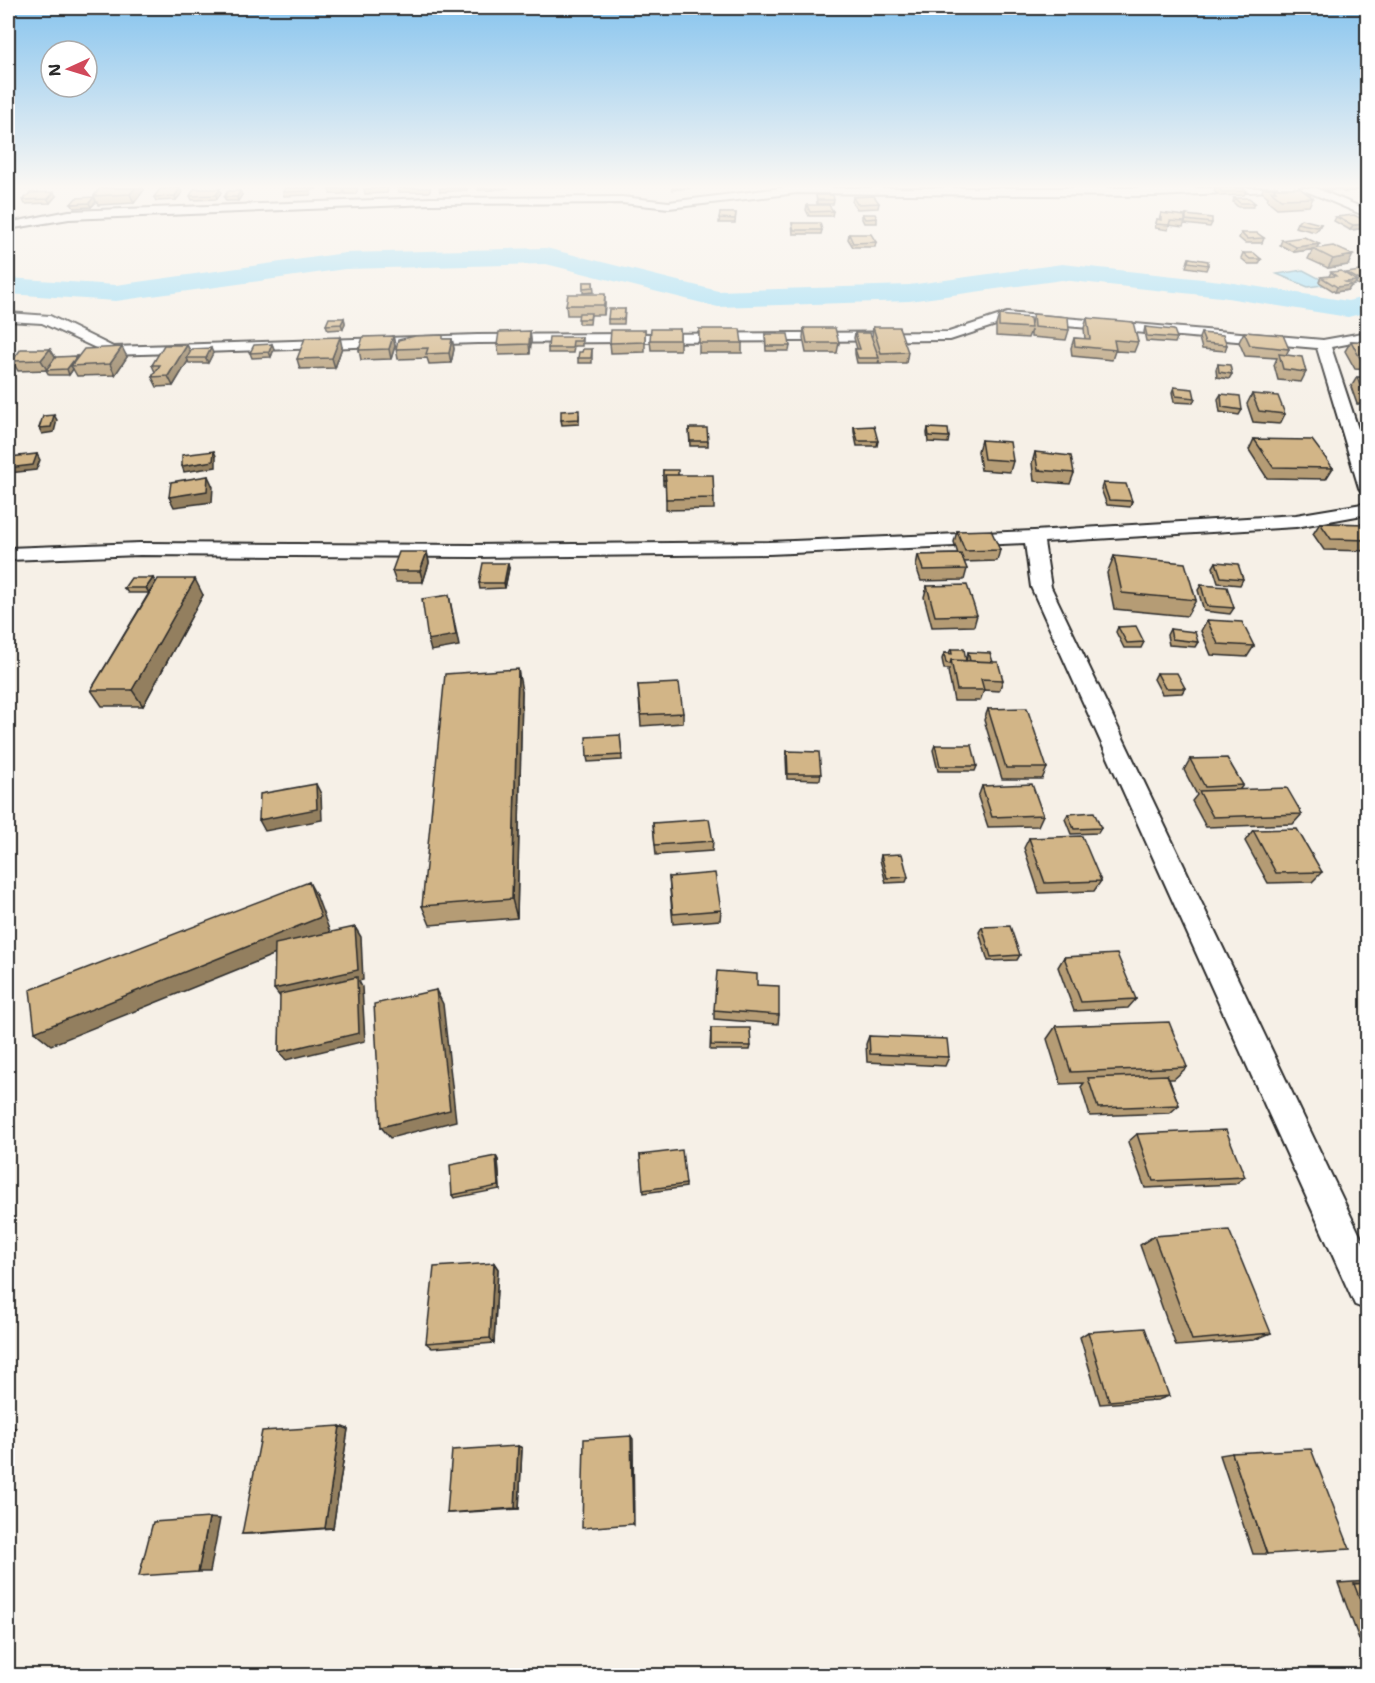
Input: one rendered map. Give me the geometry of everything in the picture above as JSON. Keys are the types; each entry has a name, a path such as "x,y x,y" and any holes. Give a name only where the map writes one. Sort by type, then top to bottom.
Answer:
{"street":[{"path":"8,317 45,319 111,351 477,339 950,336 1007,317 1323,344 1368,336"},
{"path":"1323,344 1368,488"},
{"path":"8,554 140,549 474,551 769,548 1035,537 1296,521 1368,508"},
{"path":"1035,537 1041,587 1368,1292"}],"water":[{"path":"1303,270 1330,284 1308,287 1277,274"}],"building":[{"path":"1341,271 1357,281 1345,282 1351,285 1337,287 1321,277 1336,276 1331,272"},
{"path":"1360,271 1368,276 1368,281 1363,282 1347,273"},
{"path":"583,282 593,282 593,287 583,288"},
{"path":"568,294 605,294 604,305 566,305"},
{"path":"609,309 625,309 624,319 608,319"},
{"path":"579,313 591,313 590,319 578,319"},
{"path":"1033,314 1068,317 1069,330 1034,327"},
{"path":"999,315 1030,318 1031,328 999,326"},
{"path":"329,318 344,318 341,324 326,325"},
{"path":"1087,318 1133,322 1138,342 1114,340 1116,350 1075,346 1074,338 1090,339"},
{"path":"873,327 899,327 908,352 881,353"},
{"path":"1145,327 1174,330 1177,338 1147,336"},
{"path":"804,328 835,328 839,343 807,343"},
{"path":"651,329 680,329 680,340 650,340"},
{"path":"699,329 740,329 742,343 699,343"},
{"path":"611,330 645,330 645,342 610,343"},
{"path":"530,331 529,344 497,345 499,332"},
{"path":"1244,332 1283,335 1289,349 1250,345"},
{"path":"855,333 870,333 879,358 858,358 855,349 860,349"},
{"path":"1201,333 1223,335 1227,345 1205,343"},
{"path":"765,334 788,334 790,346 766,346"},
{"path":"443,335 443,339 452,339 449,353 426,354 428,348 396,349 398,340 415,336"},
{"path":"393,336 389,349 359,350 363,337"},
{"path":"340,337 332,358 297,359 305,338"},
{"path":"549,337 582,337 581,341 573,341 572,348 548,348"},
{"path":"1351,341 1368,342 1368,359 1360,358"},
{"path":"272,344 269,352 250,353 254,345"},
{"path":"164,345 187,345 168,376 152,377 160,365 152,365"},
{"path":"122,347 110,364 71,366 84,349"},
{"path":"211,348 206,358 187,358 192,349"},
{"path":"21,349 50,349 41,360 12,361"},
{"path":"583,349 592,349 591,358 578,358 579,352"},
{"path":"1279,354 1302,357 1306,372 1283,369"},
{"path":"77,356 67,369 46,370 56,357"},
{"path":"1218,364 1230,365 1232,374 1219,372"},
{"path":"1357,377 1368,378 1368,394 1363,393"},
{"path":"1174,387 1193,389 1195,398 1176,396"},
{"path":"1221,394 1240,396 1242,410 1222,407"},
{"path":"1252,394 1278,396 1285,414 1259,411"},
{"path":"579,410 579,419 561,420 561,411"},
{"path":"54,415 51,427 39,428 43,416"},
{"path":"874,426 878,441 858,441 854,427"},
{"path":"689,428 707,428 708,441 690,441"},
{"path":"928,428 948,429 949,437 929,436"},
{"path":"1254,439 1312,440 1333,468 1273,467"},
{"path":"981,440 1010,442 1013,461 984,459"},
{"path":"214,451 213,461 182,466 182,455"},
{"path":"1035,452 1071,456 1074,473 1038,470"},
{"path":"37,454 33,465 8,468 10,457"},
{"path":"663,470 678,470 678,475 665,475 666,480 663,480"},
{"path":"665,475 713,475 714,498 666,499"},
{"path":"208,476 207,491 169,497 171,482"},
{"path":"1103,483 1126,484 1132,501 1109,500"},
{"path":"1320,523 1368,524 1368,540 1331,539"},
{"path":"991,530 1000,550 965,551 957,531"},
{"path":"399,552 427,552 420,571 392,571"},
{"path":"961,554 967,569 923,570 918,555"},
{"path":"1114,556 1185,563 1196,600 1122,593"},
{"path":"1216,562 1238,564 1243,579 1221,577"},
{"path":"483,563 508,563 504,583 479,583"},
{"path":"131,578 153,578 146,588 124,588"},
{"path":"158,579 195,579 132,690 91,690"},
{"path":"967,585 977,615 935,616 927,586"},
{"path":"1201,585 1227,587 1234,608 1207,606"},
{"path":"449,595 456,635 428,640 422,599"},
{"path":"1207,620 1242,622 1254,646 1218,644"},
{"path":"1136,626 1144,642 1127,643 1118,627"},
{"path":"1170,629 1195,632 1198,642 1172,639"},
{"path":"951,649 964,649 966,661 951,660 950,664 946,663 944,653 952,654"},
{"path":"968,652 990,653 993,662 970,661"},
{"path":"951,660 998,662 1003,680 981,679 984,690 957,690"},
{"path":"518,669 512,899 422,906 445,674"},
{"path":"1157,673 1177,673 1185,688 1165,688"},
{"path":"679,683 683,713 641,715 638,685"},
{"path":"1027,708 1047,768 1006,768 988,709"},
{"path":"620,735 622,755 587,757 586,737"},
{"path":"935,745 972,745 977,766 940,766"},
{"path":"787,751 819,752 821,774 788,774"},
{"path":"1227,758 1243,785 1205,787 1190,759"},
{"path":"316,784 317,809 259,820 260,794"},
{"path":"1032,784 1043,815 992,817 982,786"},
{"path":"1287,788 1302,814 1213,817 1199,791"},
{"path":"1094,812 1101,828 1074,829 1068,814"},
{"path":"709,819 713,841 655,845 653,823"},
{"path":"1297,829 1322,872 1276,873 1253,830"},
{"path":"1082,836 1101,881 1045,883 1029,838"},
{"path":"902,854 908,877 887,878 881,855"},
{"path":"715,873 721,910 673,914 669,877"},
{"path":"309,882 321,917 35,1032 30,990"},
{"path":"1010,926 1020,955 991,957 982,927"},
{"path":"355,927 358,970 274,989 275,944"},
{"path":"1117,954 1136,999 1081,1002 1064,957"},
{"path":"717,971 757,974 757,985 779,986 779,1015 714,1010"},
{"path":"357,977 359,1033 279,1052 280,994"},
{"path":"436,990 450,1110 381,1127 374,1004"},
{"path":"1169,1022 1187,1067 1071,1072 1056,1026"},
{"path":"711,1028 750,1028 751,1046 711,1045"},
{"path":"869,1036 947,1039 949,1057 870,1054"},
{"path":"1167,1075 1179,1105 1098,1108 1088,1078"},
{"path":"1226,1130 1245,1177 1153,1181 1137,1134"},
{"path":"682,1150 686,1184 643,1190 640,1155"},
{"path":"496,1156 498,1186 452,1195 450,1165"},
{"path":"1229,1230 1271,1333 1192,1340 1154,1236"},
{"path":"494,1263 490,1338 426,1343 434,1267"},
{"path":"1145,1328 1169,1396 1109,1401 1088,1332"},
{"path":"340,1426 325,1528 242,1534 262,1431"},
{"path":"631,1436 633,1524 582,1528 584,1439"},
{"path":"518,1446 515,1508 447,1513 452,1450"},
{"path":"1311,1449 1350,1549 1267,1554 1232,1453"},
{"path":"209,1518 198,1572 139,1576 153,1522"},
{"path":"1368,1583 1368,1620 1354,1584"}],"waterway":[{"path":"8,286 116,293 305,267"},
{"path":"588,267 718,299 909,293 1062,272 1221,289 1348,309 1368,304"}]}
